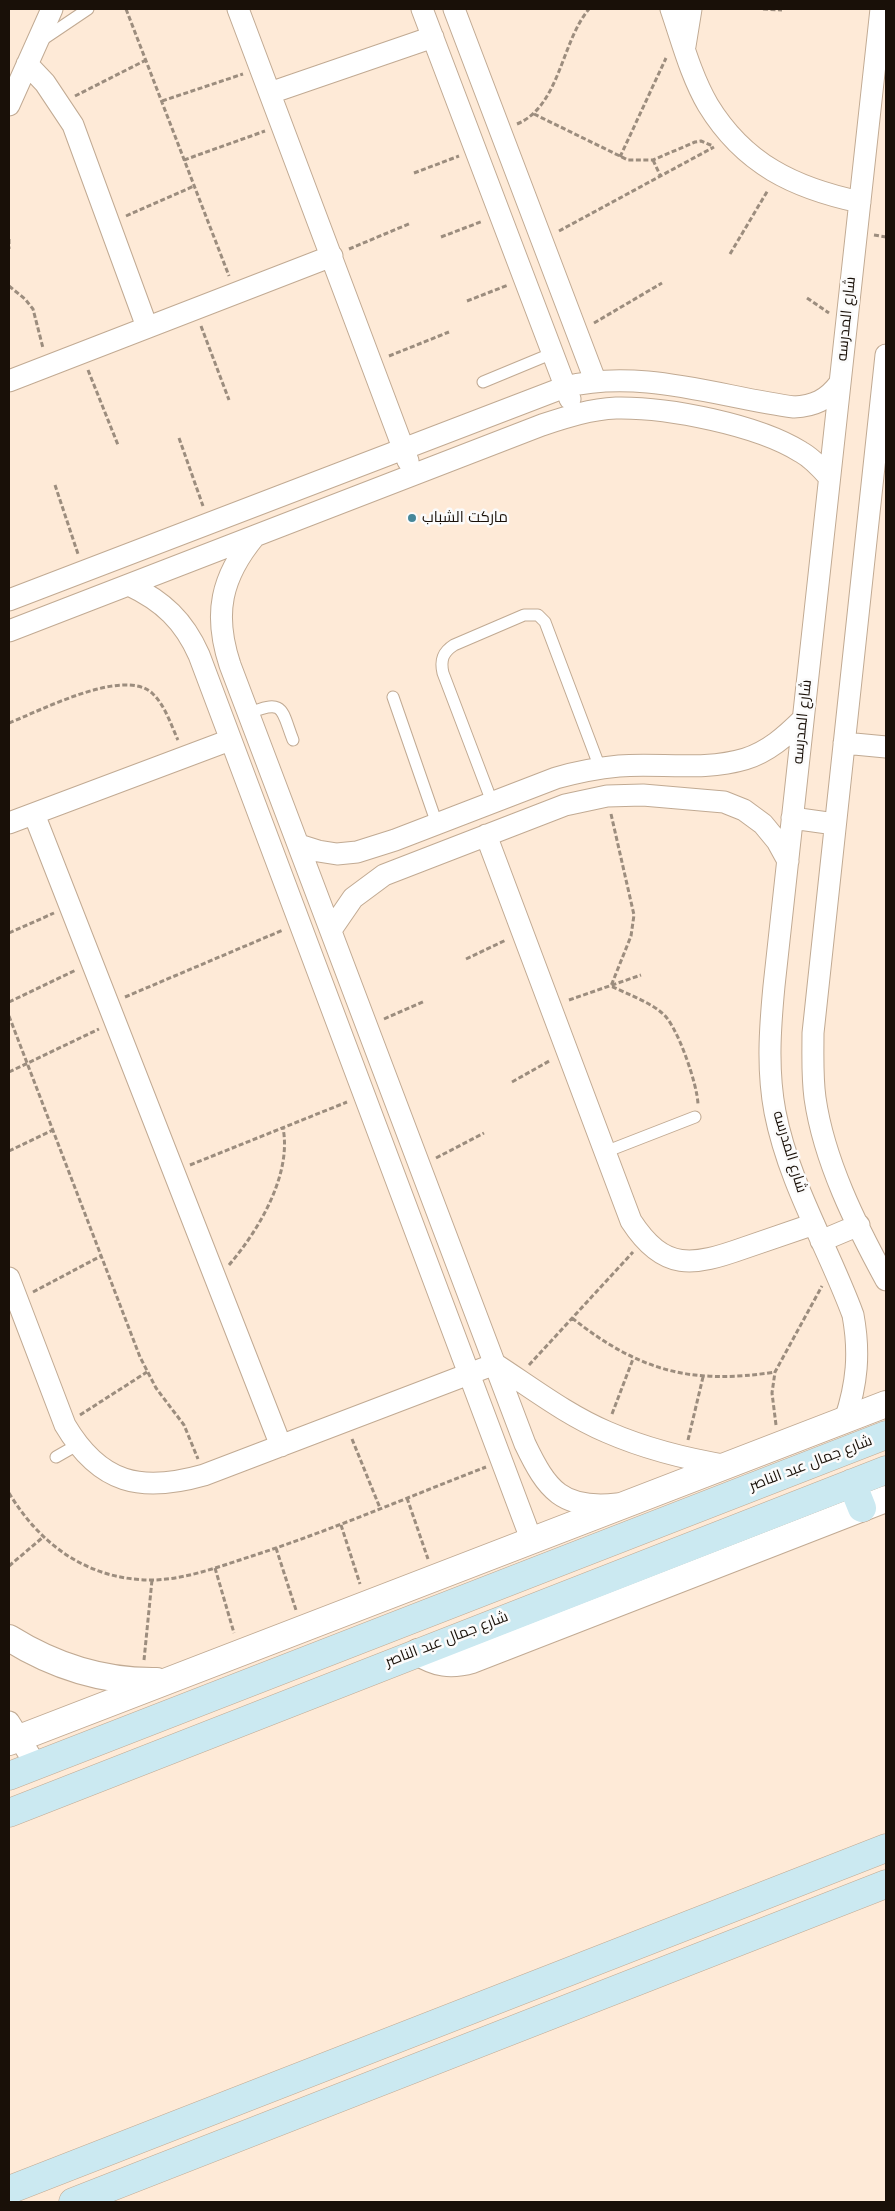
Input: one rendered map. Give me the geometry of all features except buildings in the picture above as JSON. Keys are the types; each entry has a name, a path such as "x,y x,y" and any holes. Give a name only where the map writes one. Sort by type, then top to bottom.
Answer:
{"main road":[{"name":"شارع جمال عبد الناصر","path":"9,1776 886,1435"},
{"name":"شارع جمال عبد الناصر","path":"9,1813 886,1470"},
{"path":"852,1483 874,1504"},
{"path":"243,1684 253,1684 259,1689 266,1703 266,1711"},
{"path":"9,2190 886,1848"},
{"path":"74,2202 886,1884"},
{"path":"367,2050 380,2083"}],"street":[{"path":"9,105 52,9"},
{"path":"238,9 414,475"},
{"path":"422,9 577,414"},
{"path":"454,9 595,380"},
{"path":"671,9 707,104 726,131 749,155 777,175 802,187 860,202"},
{"path":"682,40 691,9"},
{"name":"شارع المدرسه","path":"845,1420 858,1368 858,1341 853,1315 817,1233 781,1136 772,1086 770,1052 771,1017 792,818 881,9"},
{"path":"270,93 433,37"},
{"path":"27,64 45,82 60,103 84,148 147,328"},
{"path":"9,380 332,256"},
{"path":"886,355 813,1033 813,1070 821,1126 838,1177 886,1280"},
{"path":"9,600 566,387 595,380 640,380 794,407 808,406 820,402 831,395 839,384"},
{"path":"9,631 542,425 596,410 637,409 696,417 734,426 788,444 804,453 829,478"},
{"path":"255,536 240,554 229,574 223,596 221,628 223,643 525,1444 546,1482 562,1496 578,1504 598,1506 630,1502"},
{"path":"130,585 164,605 179,620 190,636 206,674 531,1540"},
{"path":"206,674 213,665 219,663 230,665"},
{"path":"299,845 337,854 357,852 437,824 556,778 600,768 722,764 745,759 767,749 787,736 803,718"},
{"path":"9,823 230,740"},
{"path":"844,743 886,747"},
{"path":"331,930 353,898 384,875 566,805 607,796 643,795 724,802 744,810 763,824 777,841 788,861"},
{"path":"34,814 281,1446"},
{"path":"792,818 835,824"},
{"path":"486,835 631,1222 643,1240 657,1252 677,1260 698,1262 817,1233 859,1225"},
{"path":"9,1278 65,1425 77,1445 93,1462 113,1475 135,1483 158,1485 204,1476 495,1364"},
{"path":"495,1364 567,1411 606,1432 648,1448 684,1458 729,1466"},
{"path":"36,1765 12,1734 155,1681 239,1653 886,1404"},
{"path":"418,1652 430,1660 444,1664 458,1664 472,1660 874,1504"},
{"path":"9,1638 32,1652 67,1667 104,1677 155,1681"}],"lane":[{"path":"36,44 88,9"},
{"path":"483,382 553,353"},
{"path":"492,802 443,673 442,660 444,654 454,645 524,615 538,615 545,622 600,768"},
{"path":"393,697 437,824"},
{"path":"249,713 269,705 278,707 282,712 293,740"},
{"path":"605,1152 695,1117"},
{"path":"56,1457 77,1445"}],"path":[{"path":"126,9 236,293"},
{"path":"499,128 518,123 534,114 545,101 578,26 589,9"},
{"path":"764,9 782,10"},
{"path":"620,157 682,40"},
{"path":"60,103 146,60"},
{"path":"162,101 261,68"},
{"path":"534,114 620,157 637,162 653,160 695,142 707,143 733,153 749,155"},
{"path":"184,160 282,125"},
{"path":"542,240 714,147"},
{"path":"414,173 476,150"},
{"path":"653,160 661,177"},
{"path":"730,254 777,175"},
{"path":"110,223 194,186"},
{"path":"441,237 500,214"},
{"path":"332,256 410,223"},
{"path":"9,239 9,249"},
{"path":"467,301 524,278"},
{"path":"577,333 662,283"},
{"path":"9,286 25,299 33,309 46,366"},
{"path":"194,309 229,400"},
{"path":"372,363 449,332"},
{"path":"82,353 118,446"},
{"path":"179,438 209,523"},
{"path":"55,485 84,571"},
{"path":"9,723 94,690 115,685 140,686 151,693 162,706 186,756"},
{"path":"607,796 634,915 631,936 611,986"},
{"path":"9,933 70,906"},
{"path":"9,1072 112,1013 299,923"},
{"path":"466,959 522,933"},
{"path":"9,1002 92,962"},
{"path":"550,1007 641,975"},
{"path":"611,986 663,1013 670,1022 698,1095 695,1117"},
{"path":"368,1026 425,1001"},
{"path":"9,1016 147,1372 184,1425 204,1476"},
{"path":"512,1082 567,1051"},
{"path":"174,1172 364,1096"},
{"path":"215,1278 248,1240 280,1178 286,1154 283,1128"},
{"path":"9,1151 53,1130"},
{"path":"420,1166 484,1132"},
{"path":"516,1378 643,1240"},
{"path":"17,1300 101,1256"},
{"path":"780,1446 772,1401 772,1386 775,1372 833,1266"},
{"path":"572,1318 601,1341 633,1359 667,1371 703,1377 740,1377 775,1372"},
{"path":"606,1432 633,1359"},
{"path":"65,1425 147,1372"},
{"path":"684,1458 703,1377"},
{"path":"345,1422 380,1508"},
{"path":"9,1493 20,1512 42,1538 78,1562 114,1576 152,1580 176,1578 215,1568 276,1548 501,1461"},
{"path":"407,1498 435,1577"},
{"path":"342,1524 366,1603"},
{"path":"9,1566 42,1538"},
{"path":"276,1548 302,1628"},
{"path":"215,1568 239,1653"},
{"path":"152,1580 155,1681"}],"place":[{"name":"ماركت الشباب","path":"412,518"}]}
